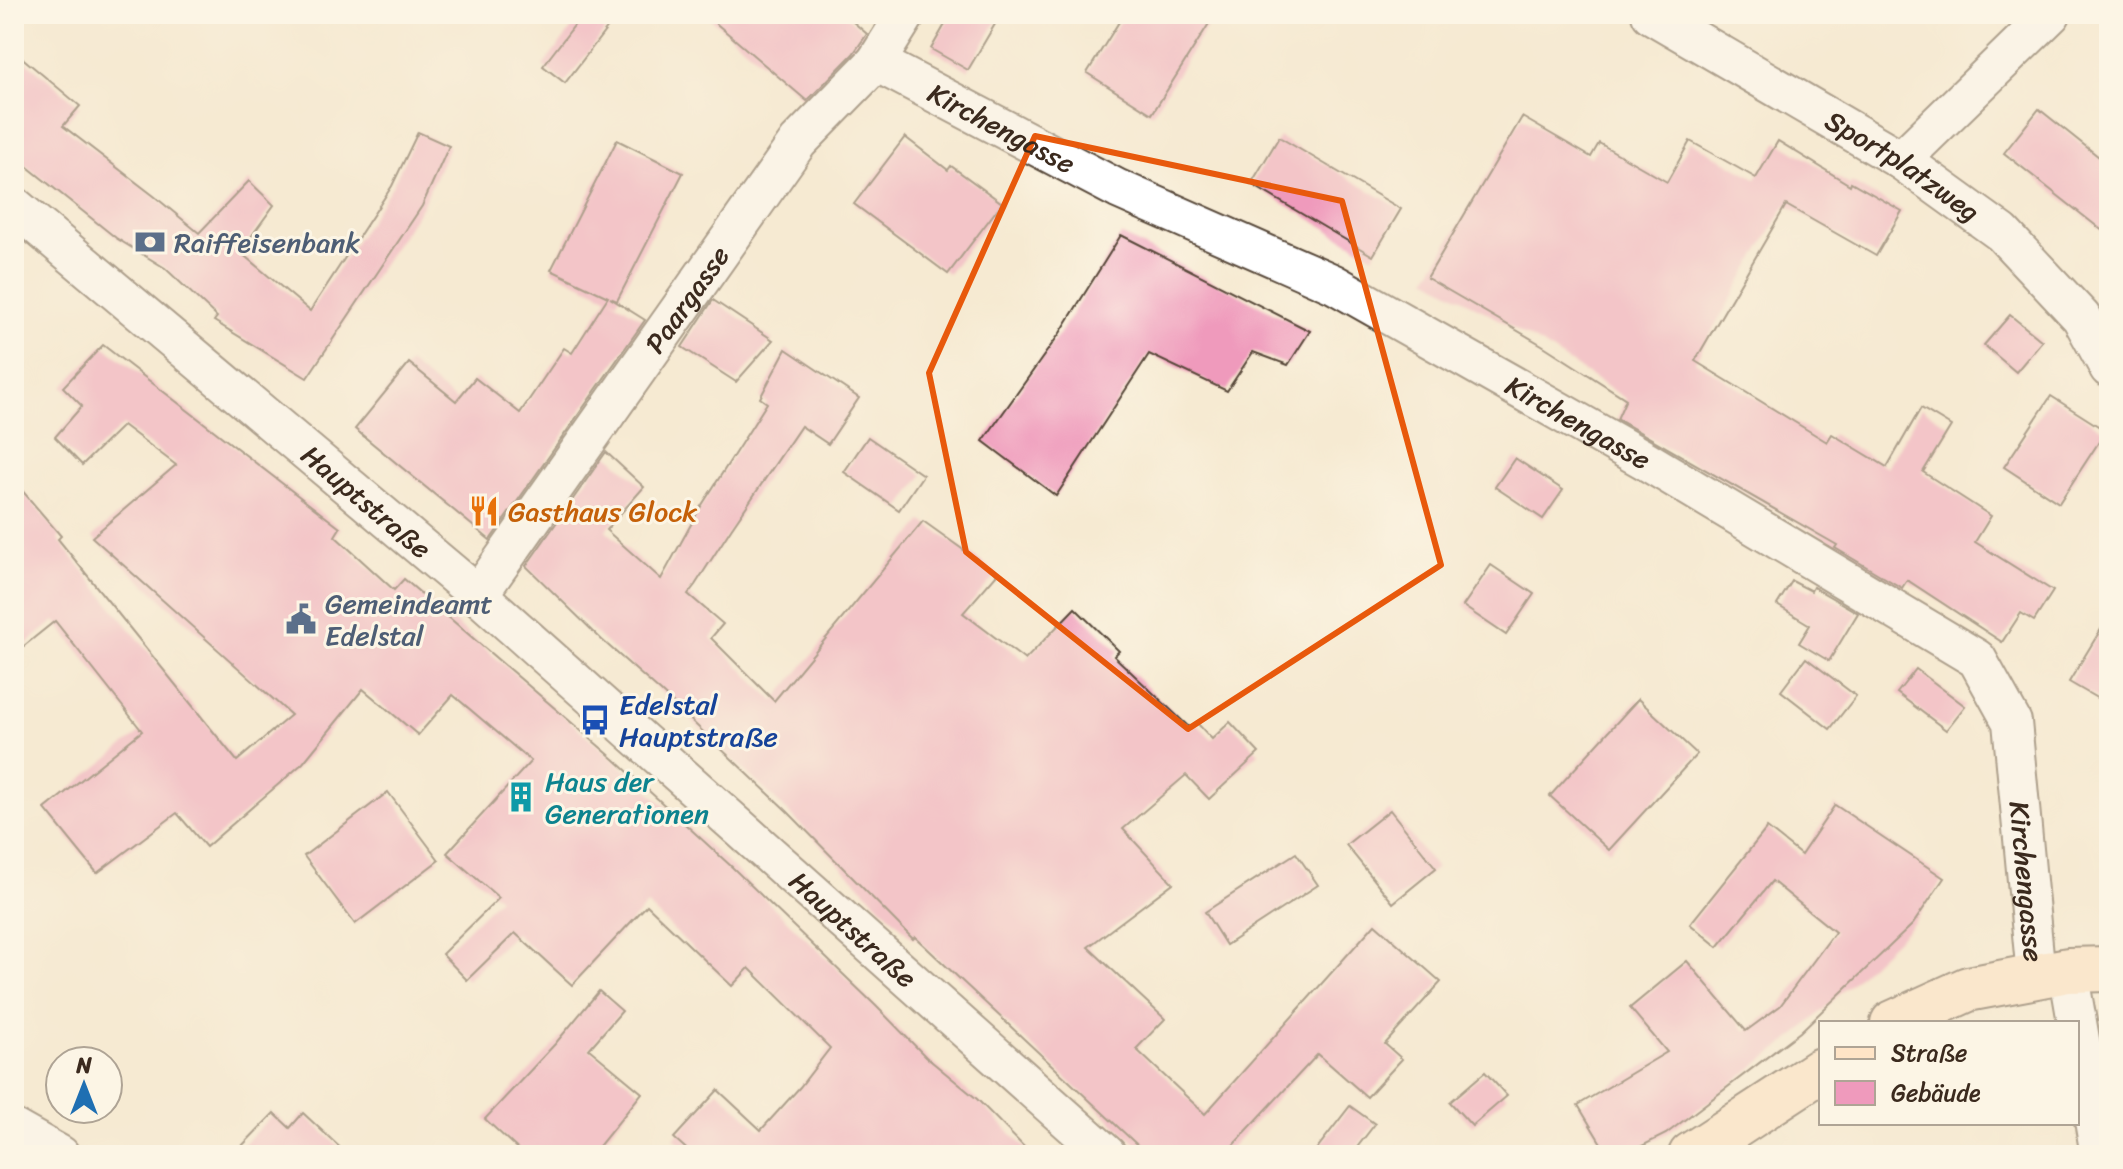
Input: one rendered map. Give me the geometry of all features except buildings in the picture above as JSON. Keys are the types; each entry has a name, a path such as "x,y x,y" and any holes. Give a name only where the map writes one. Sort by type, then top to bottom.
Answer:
{"main road":[{"path":"1897,1021 1968,989 2071,972"},
{"path":"1691,1155 1819,1071"}],"street":[{"name":"Paargasse","path":"478,595 798,142 876,62 906,14"},
{"name":"Sportplatzweg","path":"1651,14 1901,160 2002,233 2081,317 2109,368"},
{"path":"1901,160 2051,14"},
{"name":"Kirchengasse","path":"876,62 1118,189 1334,284 1645,460 1977,659 2012,722 2071,972 2079,1021"},
{"name":"Hauptstraße","path":"14,206 478,595 1107,1155"},
{"name":"Kirchengasse","path":"2079,1022 2100,1155"},
{"path":"14,1129 60,1155"}],"highlighted area":[{"path":"1035,136 1342,201 1441,565 1188,729 966,552 929,373"}],"place":[{"name":"Raiffeisenbank","path":"150,242"},
{"name":"Gasthaus Glock","path":"484,511"},
{"name":"Gemeindeamt Edelstal","path":"301,619"},
{"name":"Edelstal Hauptstraße","path":"595,720"},
{"name":"Haus der Generationen","path":"521,797"}]}
